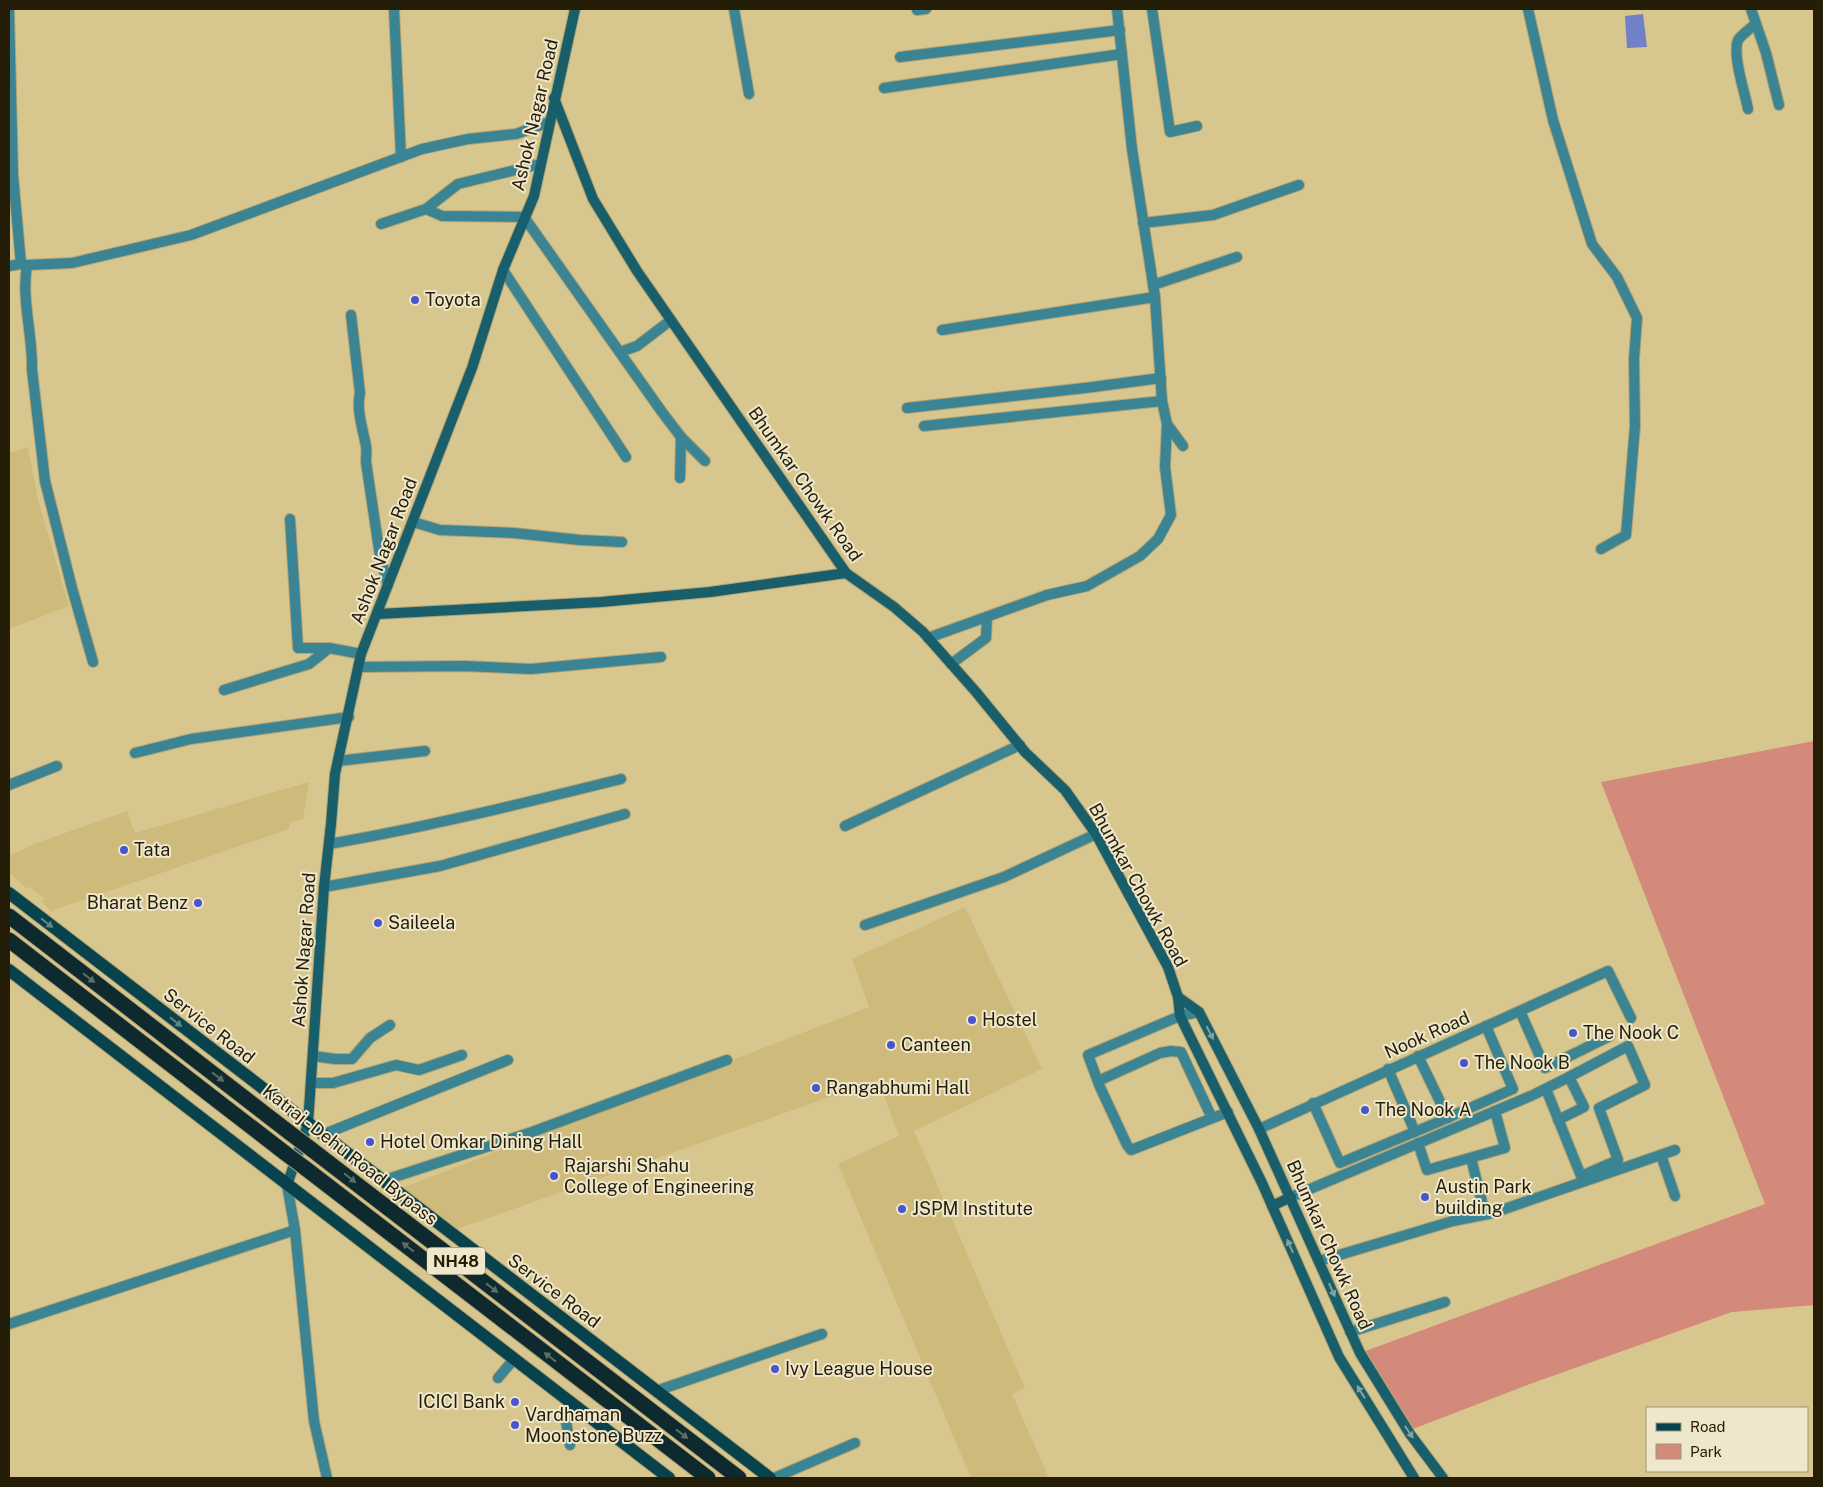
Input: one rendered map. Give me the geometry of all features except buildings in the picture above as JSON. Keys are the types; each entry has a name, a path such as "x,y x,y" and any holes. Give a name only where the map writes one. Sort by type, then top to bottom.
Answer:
{"highway":[{"name":"Katraj - Dehu Road Bypass","path":"9,916 739,1478"},
{"name":"NH48","path":"9,940 708,1478"}],"main road":[{"name":"Service Road","path":"9,893 770,1478"},
{"path":"9,970 669,1478"}],"street":[{"path":"9,9 13,175 24,265 33,354 32,370 45,481 93,662"},
{"path":"394,9 400,156"},
{"name":"Ashok Nagar Road","path":"287,1185 308,1124 324,887 334,789 338,761 362,654 472,368 503,270 534,196 575,9"},
{"path":"734,9 749,94"},
{"path":"928,638 1047,595 1087,586 1140,556 1158,539 1171,515 1165,467 1168,424 1162,401 1155,297 1132,149 1117,9"},
{"path":"1152,9 1170,132 1196,126"},
{"path":"1528,9 1553,120 1592,244 1617,277 1637,318 1634,359 1635,426 1626,535 1601,549"},
{"path":"1751,9 1766,53 1779,105"},
{"path":"1748,109 1737,54 1738,41 1755,24"},
{"path":"900,57 1120,30"},
{"path":"884,88 1122,54"},
{"name":"Bhumkar Chowk Road","path":"554,98 594,199 637,271 846,573 894,607 928,638 1020,745 1065,790 1096,834 1168,967 1178,997 1180,1016 1272,1206 1339,1357 1414,1478"},
{"path":"9,266 72,263 191,235 422,149 468,139 516,134 549,122"},
{"path":"381,224 426,209 458,184 540,164"},
{"path":"1143,223 1214,215 1299,186"},
{"path":"426,209 442,216 524,217 681,436 705,461"},
{"path":"1153,285 1237,257"},
{"path":"503,270 626,457"},
{"path":"942,330 1155,297"},
{"path":"351,315 360,393 358,400 361,424 367,447 366,462 380,556 388,585"},
{"path":"620,352 637,346 671,320"},
{"path":"907,408 1161,378"},
{"path":"924,426 1162,401"},
{"path":"1168,424 1183,446"},
{"path":"680,478 681,436"},
{"path":"290,519 298,648 329,648 362,654"},
{"path":"413,522 440,530 514,533 622,542"},
{"path":"378,614 591,602 701,593 846,573"},
{"path":"951,664 986,638 987,617"},
{"path":"224,690 309,664 329,648"},
{"path":"359,667 464,666 531,669 661,657"},
{"path":"135,753 191,739 349,717"},
{"path":"845,826 1020,745"},
{"path":"338,761 425,751"},
{"path":"9,785 57,766"},
{"path":"329,844 389,834 621,779"},
{"path":"324,887 440,866 626,814"},
{"path":"865,925 1004,877 1096,834"},
{"name":"Nook Road","path":"1259,1129 1312,1103 1608,971 1630,1018"},
{"name":"Bhumkar Chowk Road","path":"1178,997 1199,1012 1259,1129 1360,1354 1410,1434 1443,1478"},
{"path":"1520,1011 1545,1068 1610,1036"},
{"path":"1199,1012 1180,1016 1088,1055 1127,1145 1132,1150 1228,1112"},
{"path":"312,1056 352,1059 370,1038 390,1026"},
{"path":"1312,1103 1340,1163 1448,1118 1513,1089 1486,1026"},
{"path":"1272,1206 1546,1089 1628,1046 1644,1084 1599,1108 1618,1160 1581,1176 1546,1089"},
{"path":"1098,1081 1160,1053 1180,1052 1212,1118"},
{"path":"311,1083 334,1083 396,1066 419,1070 462,1055"},
{"path":"1418,1056 1448,1118"},
{"path":"322,1135 508,1060"},
{"path":"382,1181 532,1132 727,1060"},
{"path":"1388,1069 1416,1132"},
{"path":"1558,1120 1584,1107 1569,1077"},
{"path":"1418,1143 1427,1170 1505,1148 1494,1111"},
{"path":"1319,1261 1453,1221 1485,1214 1675,1150"},
{"path":"1661,1155 1675,1196"},
{"path":"1471,1158 1485,1214"},
{"path":"287,1185 295,1230 314,1421 327,1478"},
{"path":"9,1324 295,1230"},
{"path":"1350,1332 1445,1302"},
{"path":"656,1391 822,1334"},
{"path":"498,1378 514,1359"},
{"path":"570,1445 566,1421 573,1404"},
{"path":"774,1478 855,1443"}],"shaded area":[{"path":"28,447 38,500 69,606 9,629 9,453"},
{"name":"Tata","path":"309,782 303,819 290,823 289,829 51,911 42,902 44,899 30,887 27,889 9,872 9,856 34,844 127,811 135,833"},
{"name":"JSPM Institute","path":"965,907 1042,1069 914,1131 1025,1388 1012,1394 1049,1478 971,1478 838,1164 899,1136 878,1080 457,1229 402,1188 869,1007 852,959"}],"green space":[{"path":"1814,741 1814,1305 1732,1312 1530,1384 1413,1429 1360,1353 1765,1204 1601,782"}],"water":[{"path":"1643,14 1647,47 1627,48 1625,16"}],"place":[{"name":"Toyota","path":"415,300"},
{"name":"Tata","path":"124,850"},
{"name":"Bharat Benz","path":"198,903"},
{"name":"Saileela","path":"378,923"},
{"name":"Hostel","path":"972,1020"},
{"name":"The Nook C","path":"1573,1033"},
{"name":"Canteen","path":"891,1045"},
{"name":"The Nook B","path":"1464,1063"},
{"name":"Rangabhumi Hall","path":"816,1088"},
{"name":"The Nook A","path":"1365,1110"},
{"name":"Hotel Omkar Dining Hall","path":"370,1142"},
{"name":"Rajarshi Shahu College of Engineering","path":"554,1176"},
{"name":"Austin Park building","path":"1425,1197"},
{"name":"JSPM Institute","path":"902,1209"},
{"name":"Ivy League House","path":"775,1369"},
{"name":"ICICI Bank","path":"515,1402"},
{"name":"Vardhaman Moonstone Buzz","path":"515,1425"}]}
